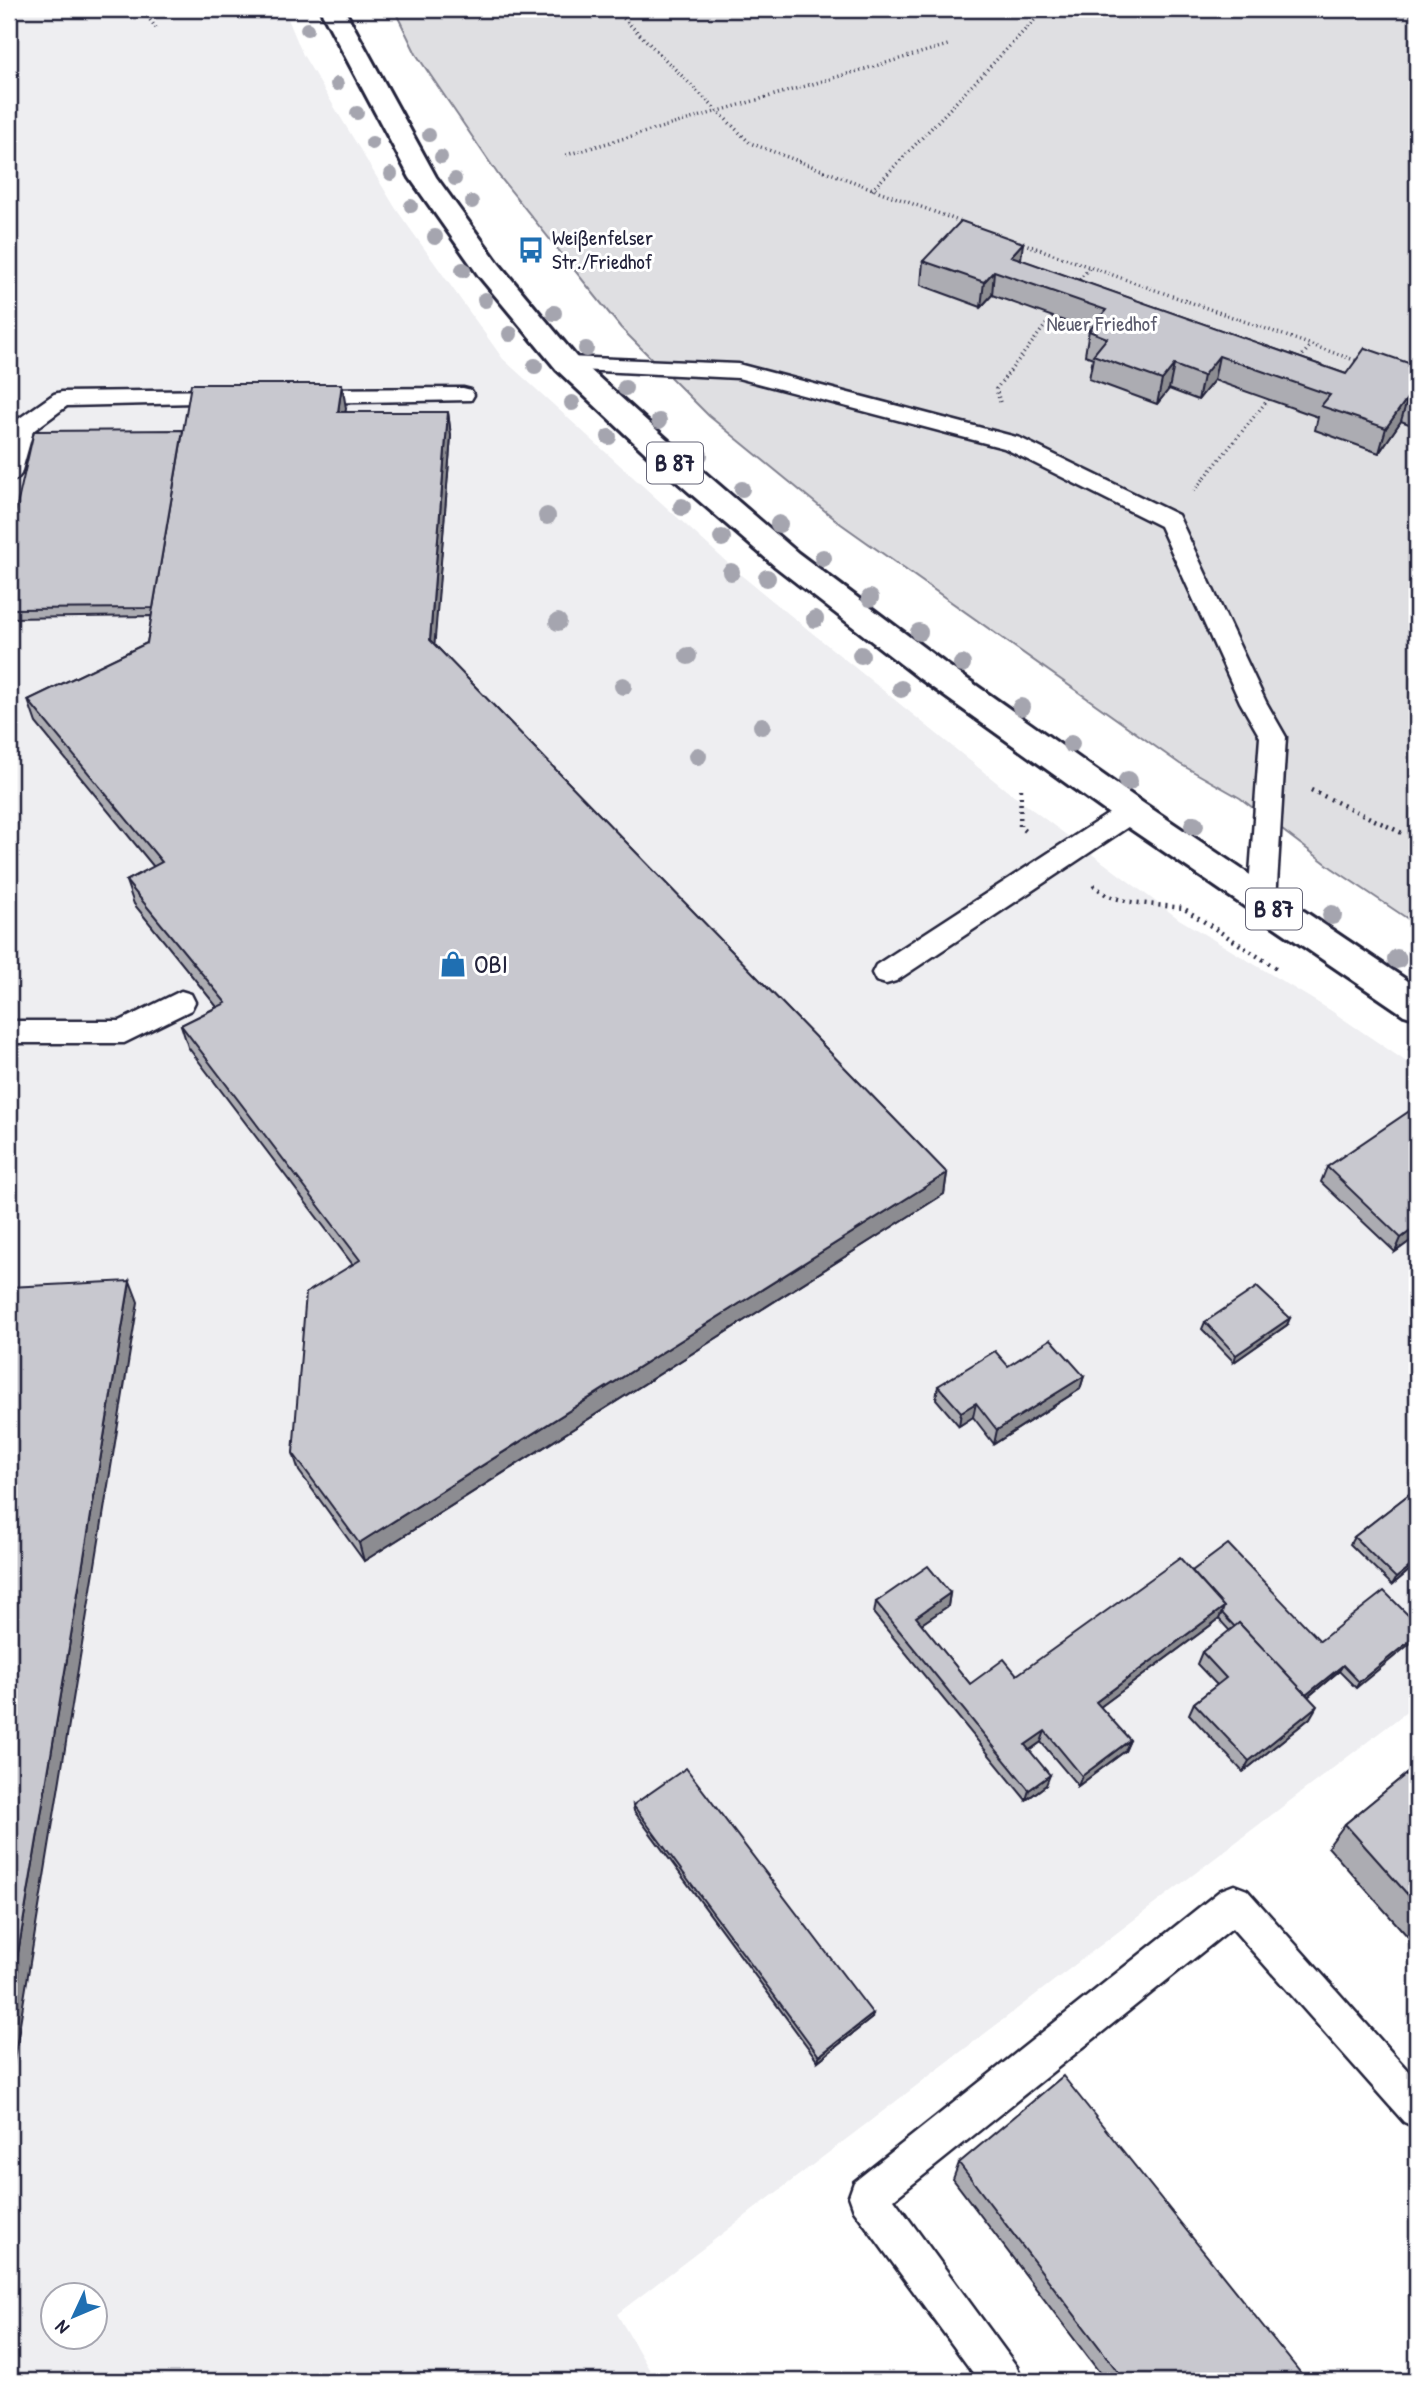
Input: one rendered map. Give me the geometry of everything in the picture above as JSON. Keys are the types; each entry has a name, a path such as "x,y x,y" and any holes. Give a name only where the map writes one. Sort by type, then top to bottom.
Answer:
{"main road":[{"name":"B 87","path":"332,9 423,178 489,270 567,364 679,467 787,560 931,670 1131,812 1417,1005"}],"lane":[{"path":"567,364 738,371 1013,443 1170,521 1253,702 1273,737 1262,901"},
{"path":"283,396 463,395"},
{"path":"9,474 22,427 62,399 255,397"},
{"path":"886,973 1131,812"},
{"path":"9,1032 124,1032 181,1002"},
{"path":"1003,2381 868,2196 1234,1903 1417,2109"}],"path":[{"path":"142,9 156,28"},
{"path":"614,9 750,143 975,226"},
{"path":"872,190 1045,9"},
{"path":"1388,9 1417,18"},
{"path":"566,155 948,45"},
{"path":"1013,240 1370,366"},
{"path":"1074,287 1090,267"},
{"path":"1013,443 996,389 1059,308"},
{"path":"1295,366 1311,345"},
{"path":"1170,521 1278,387"},
{"path":"1271,771 1402,833"}],"shaded area":[{"path":"9,9 284,9 303,55 396,209 503,359 742,576 1006,790 1179,919 1330,1010 1417,1069 1417,1704 617,2314 656,2381 9,2381"}],"green space":[{"name":"Neuer Friedhof","path":"394,9 1417,9 1417,925 1332,868 1240,798 1180,764 841,524 709,416 621,328 499,176 416,54"}],"building":[{"path":"961,221 1023,243 1011,256 1346,374 1365,348 1417,366 1417,400 1408,397 1386,428 1321,406 1330,395 1219,356 1203,376 1174,365 1162,380 1093,355 1107,338 1089,331 1106,310 994,271 984,282 923,261"},
{"name":"OBI","path":"191,384 342,384 338,412 448,412 430,640 947,1173 359,1543 293,1453 306,1293 360,1260 181,1025 226,1003 126,881 162,862 28,700 147,643"},
{"path":"183,430 153,608 9,609 9,541 34,431"},
{"path":"1417,1106 1417,1226 1401,1238 1327,1167"},
{"path":"130,1281 9,2007 9,1287"},
{"path":"1257,1287 1290,1318 1236,1355 1205,1322"},
{"path":"1051,1339 1084,1376 997,1430 976,1403 961,1412 938,1386 995,1351 1008,1366"},
{"path":"1417,1488 1417,1561 1396,1578 1354,1537"},
{"path":"1228,1544 1320,1641 1384,1591 1417,1624 1417,1635 1359,1682 1343,1665 1306,1695 1239,1623 1235,1627 1222,1613 1224,1607 1192,1571"},
{"path":"1180,1558 1224,1607 1096,1702 1130,1740 1082,1776 1045,1731 1025,1745 1050,1775 1029,1790 876,1602 928,1566 950,1593 916,1617 970,1684 1004,1659 1017,1675"},
{"path":"1239,1623 1317,1706 1249,1761 1194,1703 1226,1678 1202,1652"},
{"path":"1417,1765 1417,1905 1345,1824"},
{"path":"686,1768 873,2014 819,2056 633,1805"},
{"path":"1063,2076 1307,2381 1125,2381 959,2163"}],"place":[{"name":"Weißenfelser Str./Friedhof","path":"531,250"},
{"name":"OBI","path":"453,964"}]}
